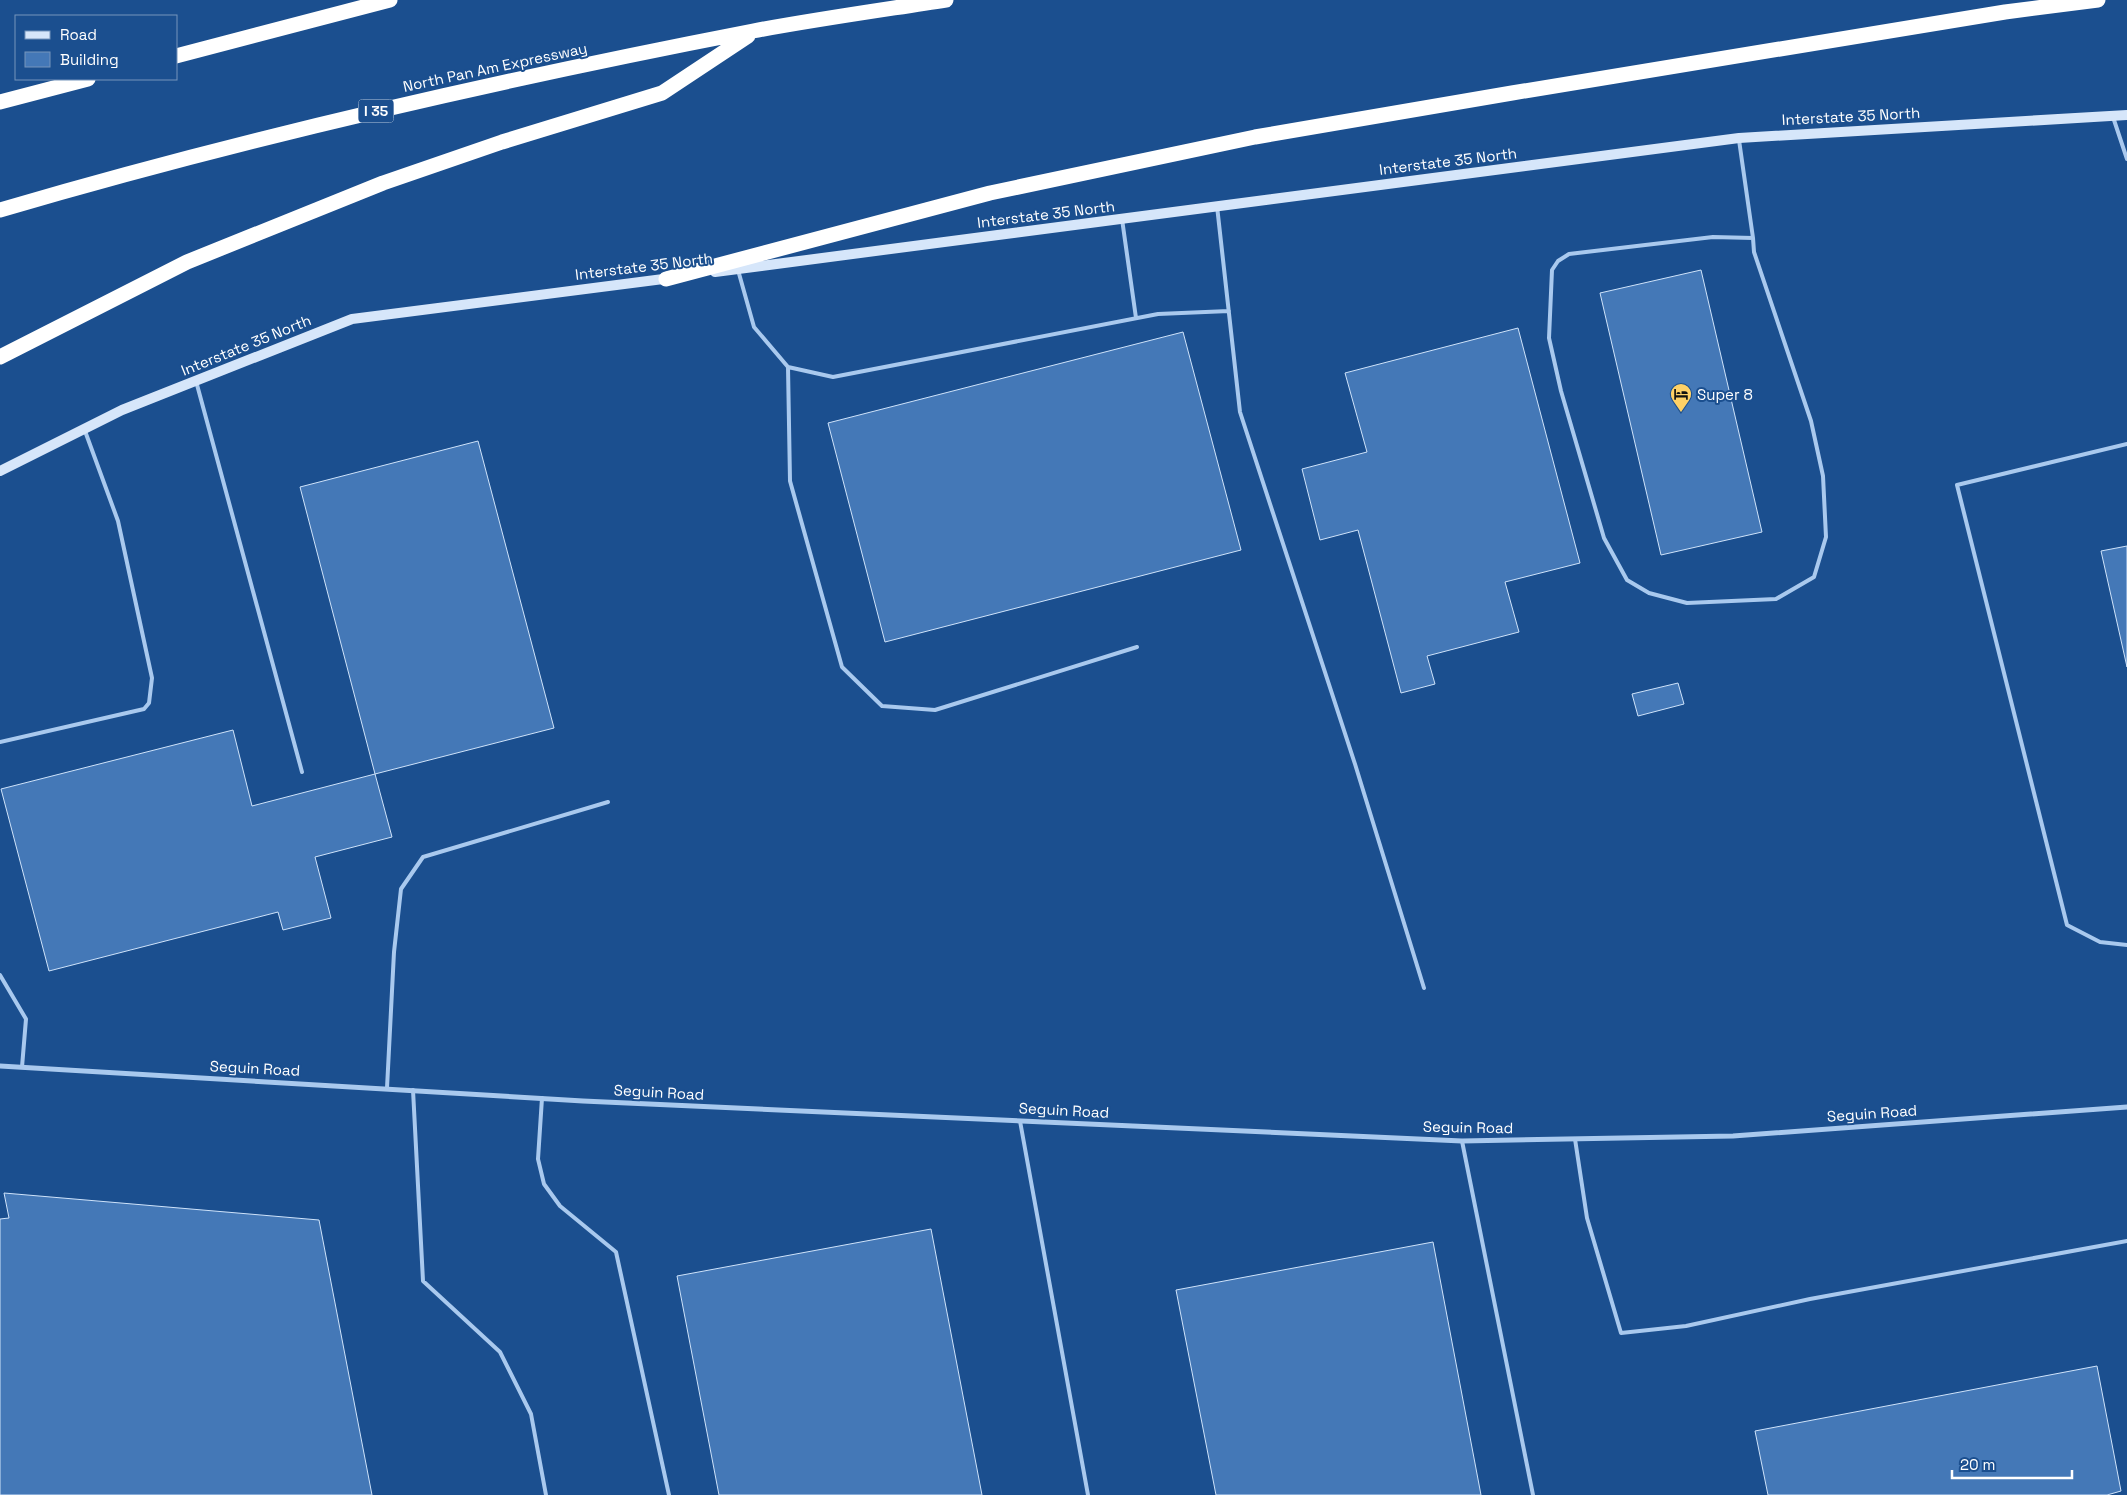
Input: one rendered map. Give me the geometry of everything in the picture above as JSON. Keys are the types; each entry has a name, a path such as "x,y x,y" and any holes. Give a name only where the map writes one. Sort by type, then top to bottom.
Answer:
{"highway":[{"path":"178,55 390,0"},
{"name":"North Pan Am Expressway","path":"0,210 122,174 331,121 755,30 946,0"},
{"path":"666,279 990,193 1255,137 2005,12 2098,0"},
{"path":"0,357 187,262 384,183 502,142 662,93 755,30"},
{"path":"0,102 84,80"}],"main road":[{"name":"Interstate 35 North","path":"0,471 122,410 352,318 666,279 1738,138 2127,115"}],"street":[{"name":"Seguin Road","path":"0,1066 542,1098 1462,1141 1732,1136 2127,1108"}],"lane":[{"path":"2112,116 2127,160"},
{"path":"1738,138 1753,238 1754,252 1813,431 1823,476 1826,537 1814,577 1776,599 1687,603 1649,593 1627,580 1604,538 1561,391 1549,338 1552,270 1558,261 1569,254 1713,237 1753,238"},
{"path":"1217,206 1240,412 1334,698 1424,988"},
{"path":"1122,219 1136,318"},
{"path":"738,269 754,327 788,366 834,377 1158,314 1229,311"},
{"path":"788,366 790,481 800,518 842,666 882,706 935,710 1137,647"},
{"path":"196,381 302,772"},
{"path":"0,742 144,709 149,703 152,678 118,520 84,429"},
{"path":"2127,444 1957,485 2066,924 2100,942 2127,945"},
{"path":"387,1088 394,952 401,889 423,857 608,802"},
{"path":"0,975 26,1019 22,1067"},
{"path":"413,1090 423,1281 500,1352 531,1414 546,1495"},
{"path":"542,1098 538,1159 544,1184 560,1206 616,1252 669,1495"},
{"path":"1020,1121 1088,1495"},
{"path":"1575,1139 1587,1218 1620,1333 1686,1326 1810,1299 2127,1241"},
{"path":"1462,1141 1533,1495"}],"building":[{"name":"Super 8","path":"1701,270 1762,532 1661,555 1600,293"},
{"path":"1518,328 1580,563 1505,582 1519,632 1427,656 1435,684 1401,693 1358,530 1320,540 1302,469 1367,452 1345,373"},
{"path":"1183,332 1241,550 885,642 828,423"},
{"path":"478,441 554,728 375,774 300,487"},
{"path":"2127,546 2127,667 2101,551"},
{"path":"1678,683 1684,704 1638,716 1632,694"},
{"path":"233,730 252,806 375,774 392,837 315,857 331,918 283,930 278,912 49,971 1,789"},
{"path":"4,1193 319,1220 372,1495 0,1495 0,1219 9,1218"},
{"path":"931,1229 982,1495 719,1495 677,1276"},
{"path":"1433,1242 1481,1495 1216,1495 1176,1290"},
{"path":"2097,1366 2121,1491 2107,1495 1768,1495 1755,1431"}],"place":[{"name":"Super 8","path":"1681,413"}]}
